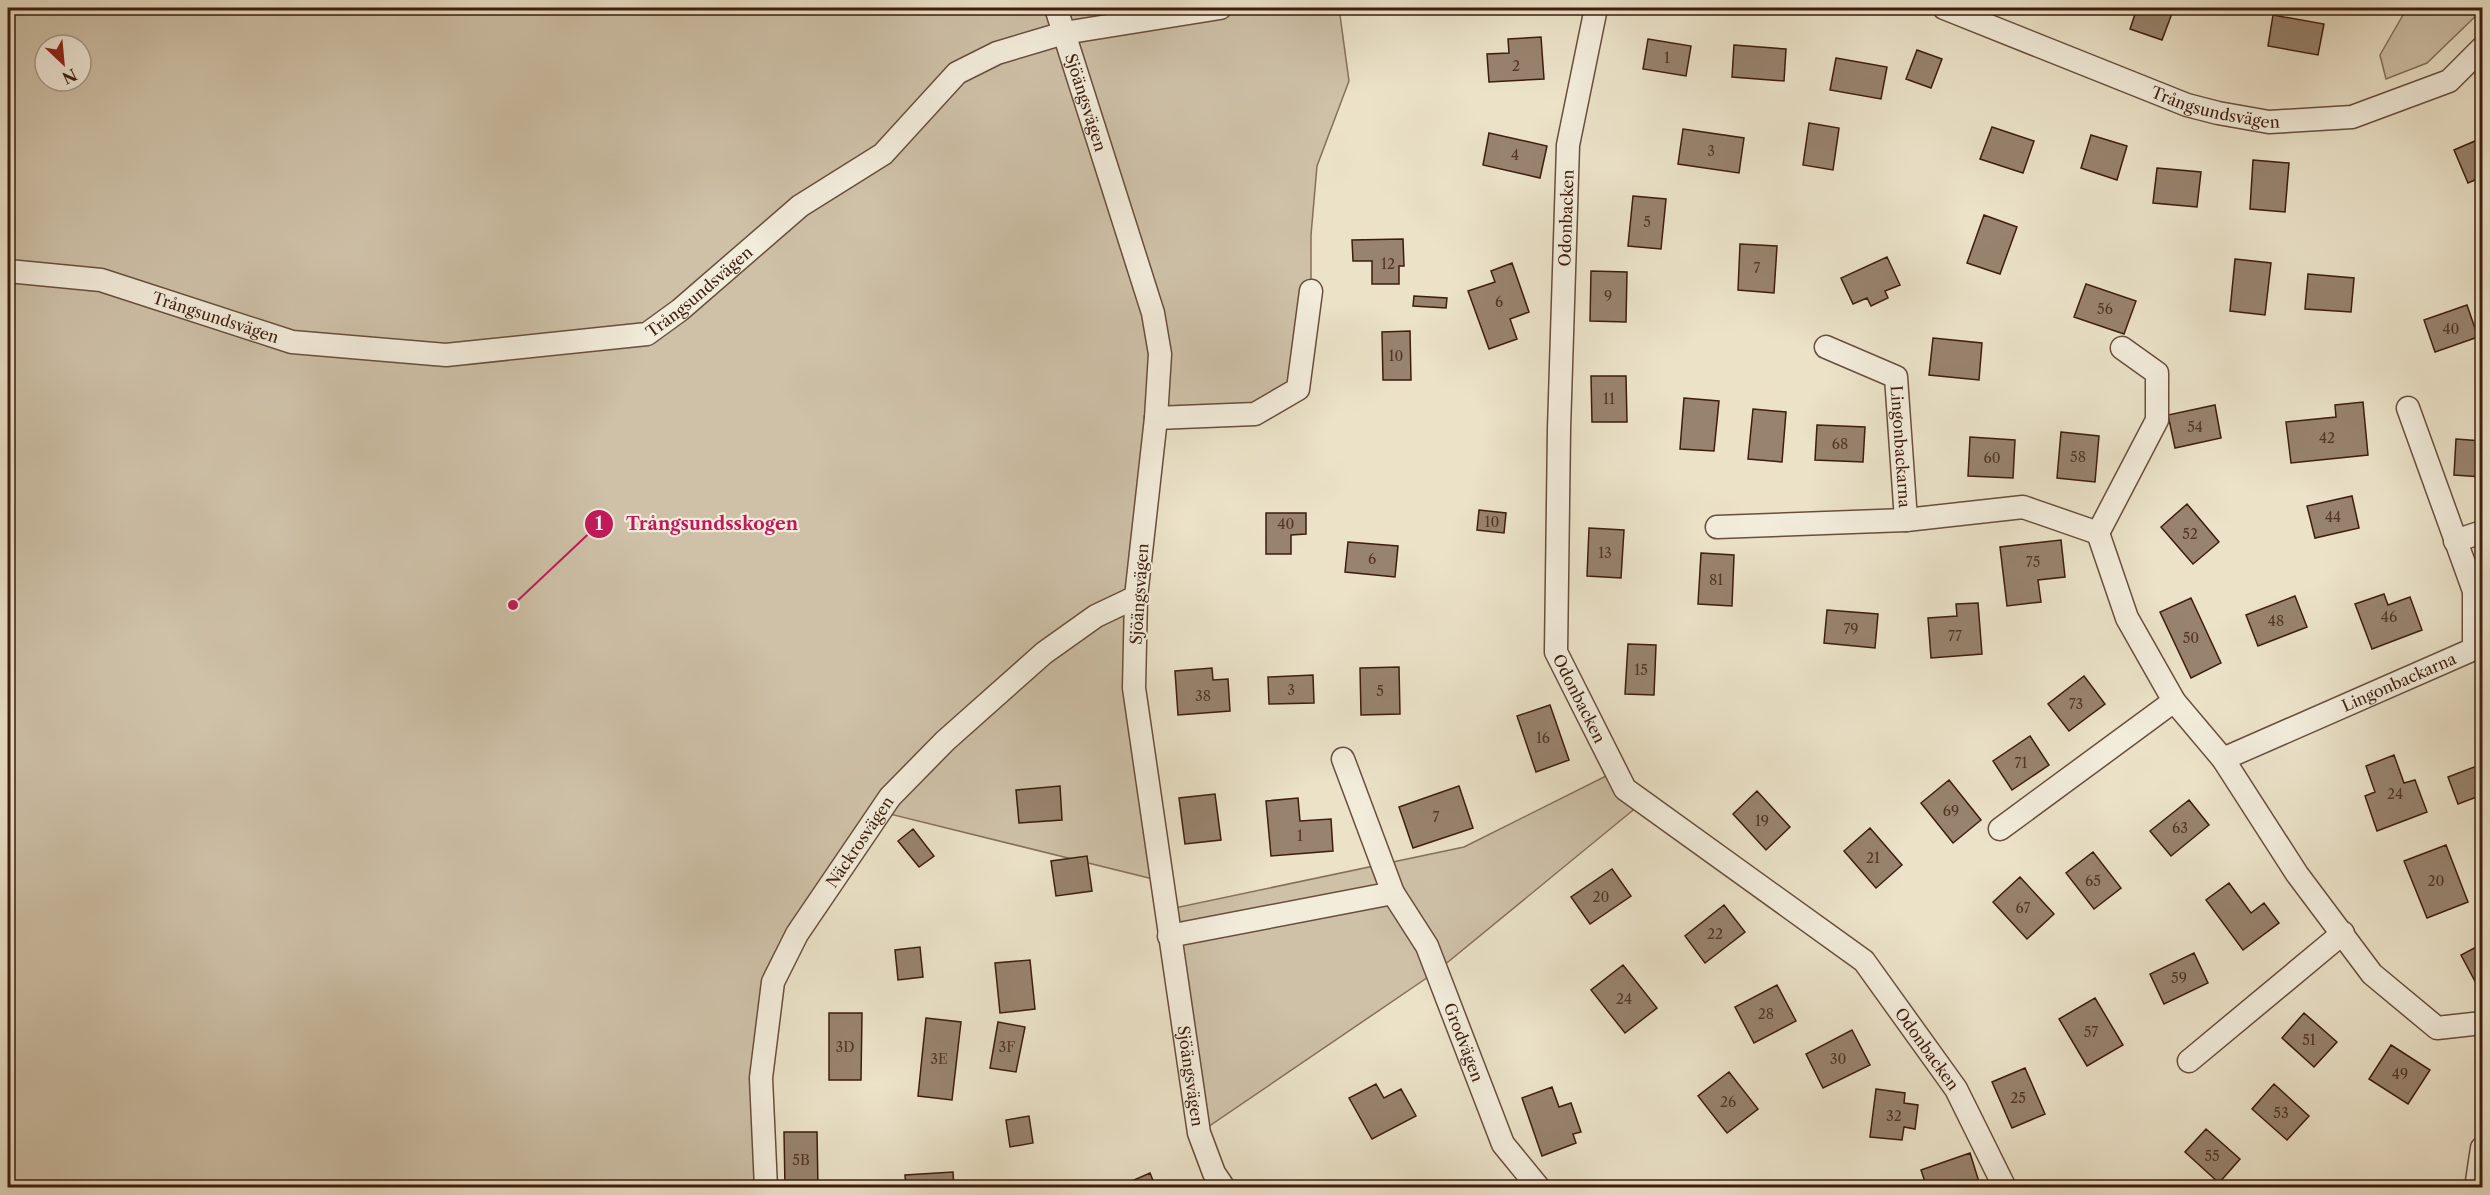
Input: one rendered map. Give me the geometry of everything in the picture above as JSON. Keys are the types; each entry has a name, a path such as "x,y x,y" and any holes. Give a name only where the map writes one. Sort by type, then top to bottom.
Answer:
{"street":[{"name":"Sjöängsvägen","path":"1056,8 1153,313 1160,354 1156,418 1136,597 1134,688 1199,1133 1214,1173 1224,1188"},
{"name":"Trångsundsvägen","path":"8,271 101,280 292,342 446,355 647,334 680,310 800,206 883,154 957,73 997,53 1064,33 1220,8"},
{"name":"Odonbacken","path":"1596,8 1568,145 1559,429 1556,652 1625,789 1864,961 1956,1089 2005,1188"},
{"name":"Trångsundsvägen","path":"1944,8 2187,105 2270,122 2352,117 2449,81 2482,48"},
{"path":"1156,418 1255,414 1298,389 1311,291"},
{"name":"Lingonbackarna","path":"1826,348 1896,377 1906,519"},
{"path":"2121,348 2157,373 2157,420 2098,533 2127,618 2174,701 2223,759 2297,874 2372,974 2437,1028 2482,1023"},
{"name":"Lingonbackarna","path":"2223,759 2474,649 2474,591 2408,408"},
{"name":"Lingonbackarna","path":"1717,527 1906,519 2023,507 2098,533"},
{"path":"2455,542 2482,532"},
{"name":"Näckrosvägen","path":"766,1188 761,1078 773,982 797,934 890,797 945,741 1044,653 1096,616 1136,597"},
{"path":"2000,829 2174,701"},
{"name":"Grodvägen","path":"1343,759 1393,893 1427,946 1503,1144 1539,1188"},
{"path":"1169,936 1393,893"},
{"path":"2189,1061 2343,933"},
{"path":"2476,1188 2482,1148"}],"shaded area":[{"path":"8,8 1339,8 1349,81 1317,166 1311,235 1311,291 1298,389 1255,414 1156,418 1136,597 1161,881 882,812 773,982 766,1187 8,1187"},
{"path":"2407,8 2482,8 2482,10 2427,63 2386,79 2380,55"},
{"path":"1616,771 1643,802 1437,971 1199,1133 1165,910 1464,847"}],"building":[{"path":"2137,8 2174,8 2162,40 2130,29"},
{"path":"2273,15 2324,24 2318,55 2268,46"},
{"path":"1541,37 1544,79 1489,82 1487,54 1509,53 1508,39"},
{"path":"1648,39 1691,46 1686,76 1643,69"},
{"path":"1734,45 1786,49 1784,81 1732,77"},
{"path":"1917,50 1942,59 1931,88 1906,79"},
{"path":"1836,58 1887,67 1881,99 1830,90"},
{"path":"1809,123 1839,128 1833,170 1803,165"},
{"path":"1992,127 2034,141 2023,173 1980,159"},
{"path":"1683,129 1744,138 1739,173 1678,164"},
{"path":"1489,133 1547,146 1540,178 1483,165"},
{"path":"2091,135 2127,146 2117,180 2081,168"},
{"path":"2482,138 2482,177 2468,183 2454,150"},
{"path":"2253,160 2289,163 2285,212 2250,209"},
{"path":"2157,168 2201,172 2197,207 2153,203"},
{"path":"1633,196 1666,199 1661,249 1628,246"},
{"path":"1984,215 2017,227 2000,274 1967,263"},
{"path":"1403,239 1404,266 1399,266 1399,284 1372,284 1372,261 1353,261 1352,240"},
{"path":"1740,244 1777,246 1774,293 1738,290"},
{"path":"1887,257 1900,285 1885,291 1888,298 1871,306 1867,298 1853,304 1841,278"},
{"path":"2235,259 2271,263 2265,315 2230,311"},
{"path":"1512,263 1529,312 1510,319 1517,339 1489,349 1468,291 1495,282 1491,271"},
{"path":"1591,271 1627,272 1626,322 1590,321"},
{"path":"2308,274 2354,278 2351,312 2305,309"},
{"path":"2086,284 2136,301 2124,334 2074,317"},
{"path":"1414,296 1447,298 1446,308 1413,306"},
{"path":"2467,305 2478,337 2435,352 2424,320"},
{"path":"1410,331 1411,380 1383,380 1382,332"},
{"path":"1933,338 1982,343 1979,380 1929,375"},
{"path":"1591,376 1626,376 1627,422 1592,422"},
{"path":"1684,398 1719,401 1714,451 1680,449"},
{"path":"2363,402 2368,455 2291,463 2286,422 2336,417 2335,405"},
{"path":"2215,405 2221,438 2175,448 2168,415"},
{"path":"1753,409 1786,412 1782,462 1748,459"},
{"path":"1817,425 1865,427 1863,462 1815,460"},
{"path":"2061,432 2099,436 2095,482 2057,478"},
{"path":"1970,437 2015,440 2013,478 1968,476"},
{"path":"2456,439 2482,441 2482,477 2454,475"},
{"path":"2352,496 2359,528 2315,538 2307,506"},
{"path":"2187,504 2219,542 2193,564 2161,527"},
{"path":"1479,510 1506,513 1504,533 1477,530"},
{"path":"1266,513 1306,513 1306,534 1291,535 1291,554 1266,554"},
{"path":"1589,528 1624,530 1621,578 1587,576"},
{"path":"2061,540 2065,577 2038,580 2041,602 2007,606 2000,547"},
{"path":"1348,542 1398,546 1395,577 1345,572"},
{"path":"1701,553 1734,555 1732,606 1698,604"},
{"path":"2384,594 2388,605 2410,597 2422,630 2372,649 2355,604"},
{"path":"2295,596 2307,627 2258,646 2246,615"},
{"path":"2191,598 2221,663 2191,678 2160,612"},
{"path":"1978,603 1982,654 1931,658 1928,618 1957,616 1956,604"},
{"path":"1827,610 1878,614 1875,648 1824,643"},
{"path":"1628,644 1656,645 1654,695 1625,694"},
{"path":"1399,667 1400,714 1361,715 1360,668"},
{"path":"1212,668 1213,680 1228,679 1230,711 1178,715 1175,671"},
{"path":"1313,675 1314,703 1269,704 1268,677"},
{"path":"2084,676 2105,704 2069,731 2048,704"},
{"path":"1550,705 1569,760 1536,772 1517,716"},
{"path":"2030,736 2049,765 2012,790 1993,761"},
{"path":"2394,755 2404,783 2415,780 2427,812 2377,831 2365,796 2375,792 2366,766"},
{"path":"2482,764 2482,795 2458,804 2448,777"},
{"path":"1949,780 1981,820 1953,843 1921,803"},
{"path":"1060,786 1062,820 1019,823 1016,790"},
{"path":"1459,786 1473,828 1413,848 1399,807"},
{"path":"1757,791 1790,827 1766,850 1733,814"},
{"path":"1215,794 1221,840 1185,844 1179,798"},
{"path":"1298,798 1300,821 1331,819 1333,851 1271,856 1266,801"},
{"path":"2189,800 2209,825 2171,856 2150,831"},
{"path":"1870,828 1902,865 1876,888 1844,851"},
{"path":"913,829 934,856 919,867 898,841"},
{"path":"2446,845 2468,902 2427,918 2404,861"},
{"path":"2093,852 2121,888 2094,909 2066,873"},
{"path":"1087,856 1092,891 1056,896 1051,861"},
{"path":"1612,869 1631,896 1590,924 1571,897"},
{"path":"2020,877 2054,914 2027,939 1993,902"},
{"path":"2229,883 2251,913 2264,903 2279,923 2243,950 2206,900"},
{"path":"1724,905 1745,932 1705,963 1685,936"},
{"path":"2482,944 2482,982 2477,985 2461,955"},
{"path":"920,947 923,977 898,980 895,950"},
{"path":"2194,953 2208,983 2164,1004 2150,974"},
{"path":"1030,960 1035,1009 1000,1013 995,963"},
{"path":"1623,965 1657,1008 1625,1033 1591,990"},
{"path":"1777,985 1796,1021 1754,1043 1735,1007"},
{"path":"2095,998 2123,1045 2087,1066 2059,1019"},
{"path":"829,1013 862,1013 861,1080 829,1080"},
{"path":"2304,1013 2337,1042 2314,1067 2282,1038"},
{"path":"926,1018 961,1022 952,1100 918,1096"},
{"path":"998,1022 1025,1027 1016,1072 990,1068"},
{"path":"1852,1030 1870,1065 1823,1088 1806,1054"},
{"path":"2391,1045 2430,1070 2408,1104 2369,1079"},
{"path":"2025,1068 2045,1114 2012,1128 1992,1082"},
{"path":"1729,1072 1758,1109 1727,1133 1698,1096"},
{"path":"1376,1084 1384,1098 1401,1089 1416,1116 1372,1139 1349,1098"},
{"path":"2274,1084 2309,1116 2287,1140 2252,1109"},
{"path":"1552,1087 1559,1107 1571,1103 1581,1132 1573,1134 1576,1143 1542,1156 1522,1098"},
{"path":"1876,1089 1905,1093 1904,1103 1918,1105 1915,1129 1904,1127 1902,1140 1870,1137"},
{"path":"1029,1116 1033,1143 1010,1147 1006,1120"},
{"path":"2206,1129 2240,1159 2219,1183 2185,1152"},
{"path":"784,1132 817,1132 818,1188 785,1188"},
{"path":"1970,1153 1980,1185 1974,1188 1927,1188 1921,1170"},
{"path":"953,1172 954,1188 906,1188 905,1175"},
{"path":"1150,1173 1156,1188 1121,1188 1120,1186"}],"place":[{"name":"Trångsundsskogen","path":"513,605"}]}
